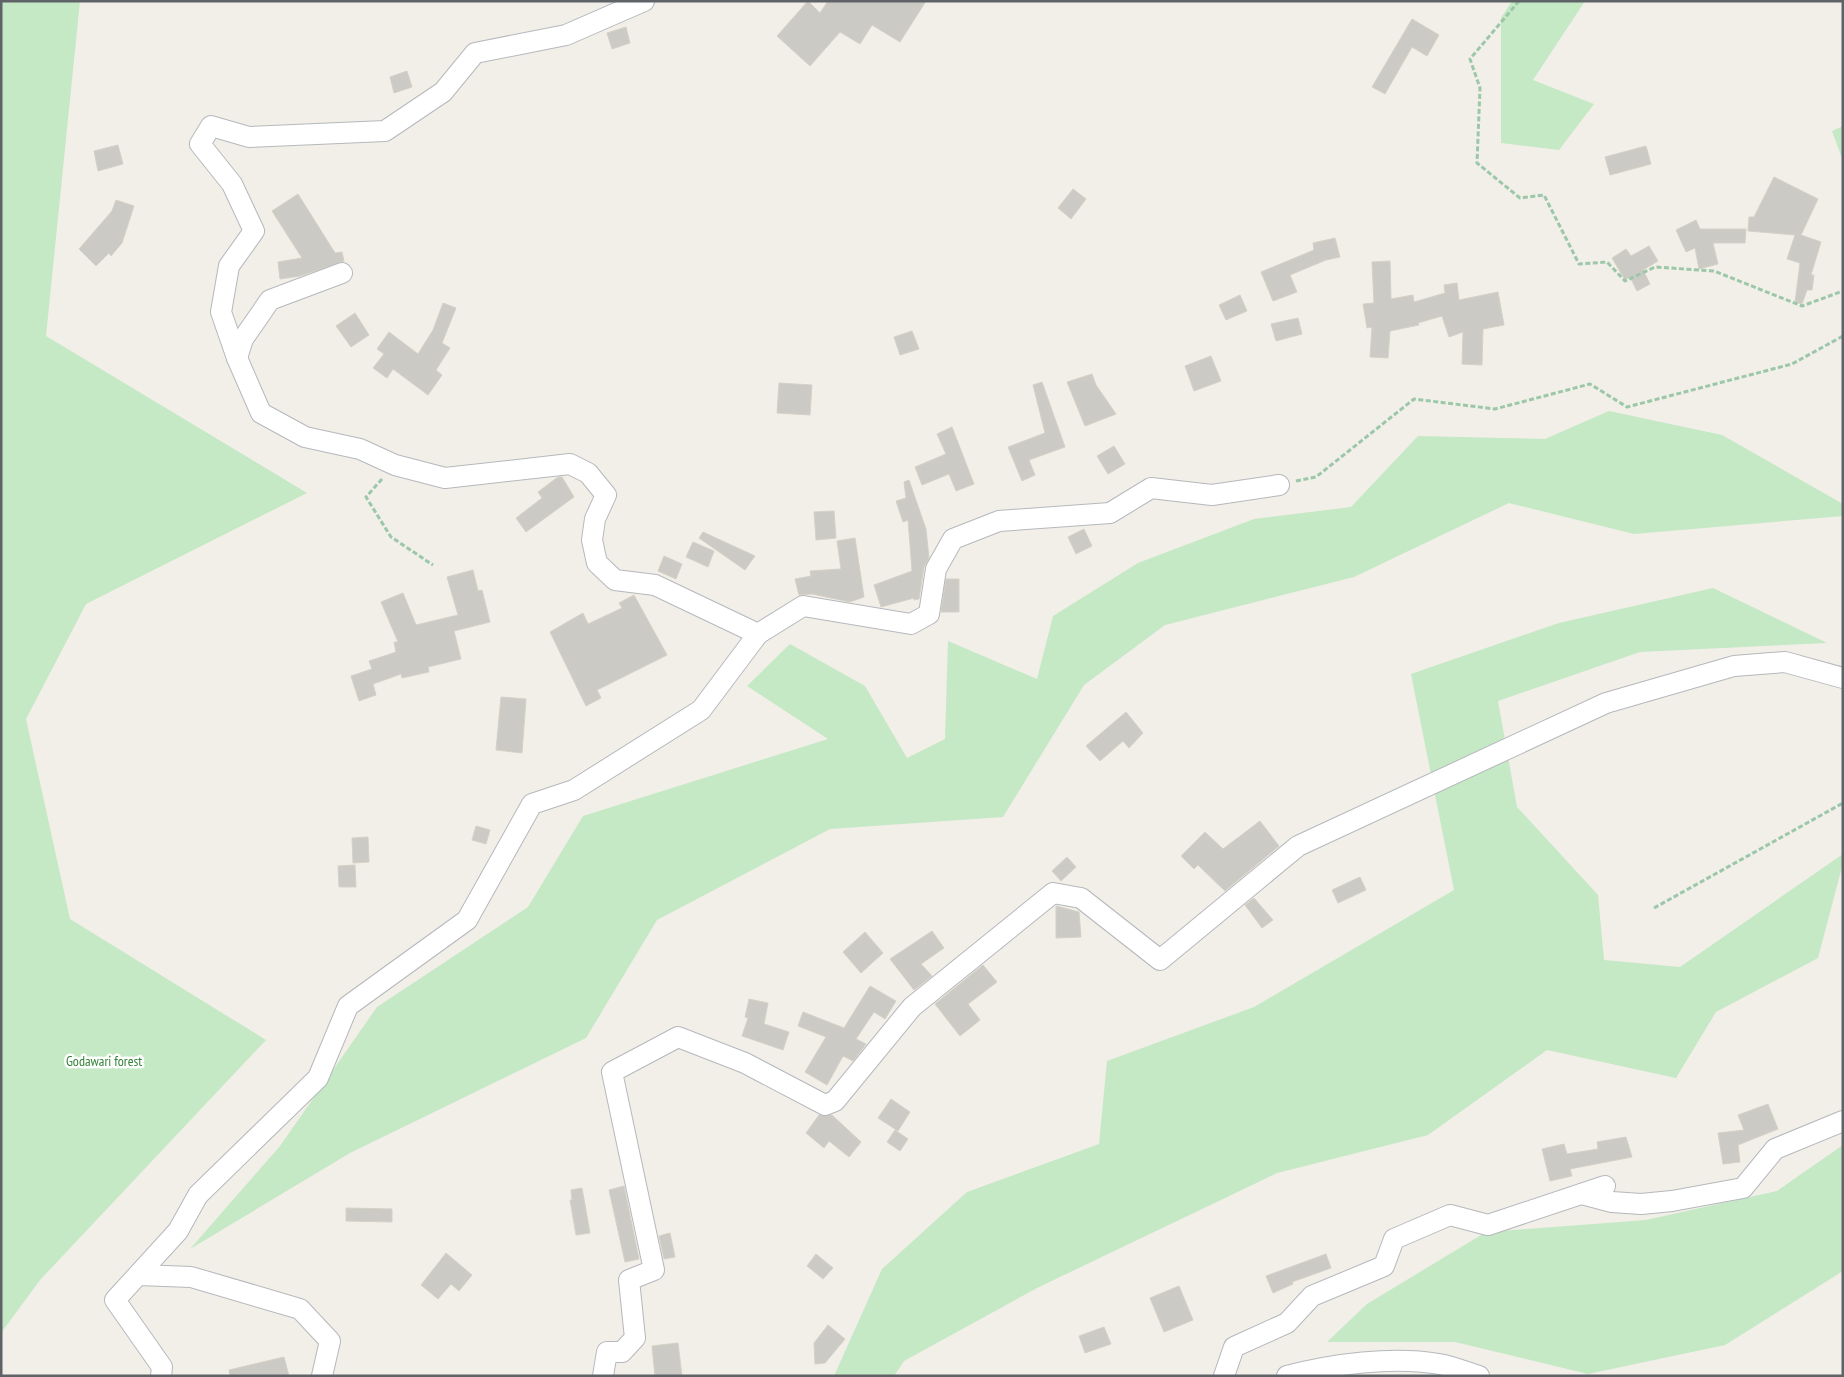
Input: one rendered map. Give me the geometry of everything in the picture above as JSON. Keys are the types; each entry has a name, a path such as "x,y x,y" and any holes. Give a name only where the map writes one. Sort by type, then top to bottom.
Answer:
{"street":[{"path":"644,1 566,36 475,53 443,92 385,131 249,137 211,126 200,144 232,184 254,231 229,266 221,312 237,358 261,412 304,437 360,450 395,465 445,478 570,464 588,473 606,495 595,519 592,540 598,563 615,580 655,584 758,634"},
{"path":"237,358 243,339 270,300 342,273"},
{"path":"160,1376 162,1367 115,1300 178,1231 198,1195 318,1078 348,1006 467,920 532,804 574,790 701,710 758,634 804,606 911,624 929,614 936,569 953,539 999,521 1110,513 1151,488 1212,495 1278,486"},
{"path":"603,1376 608,1352 622,1352 635,1338 629,1280 654,1270 612,1072 678,1037 745,1062 825,1105 835,1101 912,1008 1053,893 1081,898 1160,960 1298,846 1606,703 1734,666 1784,662 1843,678"},
{"path":"1582,1194 1612,1202 1641,1204 1672,1201 1743,1188 1775,1149 1843,1121"},
{"path":"1224,1376 1234,1347 1287,1323 1312,1296 1384,1266 1394,1239 1450,1215 1488,1225 1605,1186"},
{"path":"139,1275 191,1276 300,1309 330,1341 322,1376"},
{"path":"1287,1376 1316,1368 1395,1361 1439,1364 1479,1376"}],"path":[{"path":"1519,1 1470,59 1480,88 1477,163 1520,198 1544,195 1579,264 1607,262 1625,281 1654,267 1714,271 1802,306 1843,291"},
{"path":"1278,486 1316,476 1414,399 1495,409 1590,384 1627,407 1792,364 1843,336"},
{"path":"395,465 366,497 391,537 433,566"},
{"path":"1654,908 1843,803"}],"green space":[{"name":"Godawari forest","path":"1,1 80,1 46,336 307,493 86,604 26,719 70,919 266,1040 40,1280 1,1333"},
{"path":"1512,1 1585,1 1533,80 1594,104 1559,150 1501,143 1501,18"},
{"path":"1843,126 1843,161 1832,131"},
{"path":"1609,411 1722,435 1843,504 1843,516 1634,534 1509,503 1354,577 1165,625 1084,685 1003,817 830,829 657,920 586,1038 350,1153 190,1249 280,1146 377,1007 528,907 583,816 828,739 747,686 790,644 865,686 907,758 945,739 948,641 1037,679 1053,616 1138,563 1254,519 1351,507 1418,436 1545,439"},
{"path":"1713,588 1827,643 1640,652 1498,701 1517,807 1598,895 1604,960 1680,967 1843,854 1843,863 1818,958 1716,1012 1676,1078 1547,1050 1428,1135 1277,1173 1037,1288 904,1361 894,1376 834,1376 882,1269 967,1192 1099,1144 1107,1061 1254,1007 1454,890 1411,674 1559,623"},
{"path":"1843,1145 1843,1271 1725,1345 1588,1374 1455,1342 1327,1342 1367,1304 1486,1232 1646,1220 1777,1191"}],"building":[{"path":"808,1 820,13 828,1 926,1 900,42 872,25 860,44 840,32 810,66 777,36"},
{"path":"1412,19 1439,35 1427,56 1412,47 1385,94 1372,87"},
{"path":"626,27 630,43 612,49 607,33"},
{"path":"407,71 412,87 394,93 390,77"},
{"path":"118,145 123,164 98,171 94,151"},
{"path":"1646,146 1651,164 1610,175 1605,157"},
{"path":"1774,177 1818,199 1801,235 1821,242 1811,275 1814,275 1812,290 1807,290 1802,304 1795,302 1800,263 1787,259 1795,235 1748,231 1749,217 1754,217"},
{"path":"1073,189 1086,199 1071,219 1058,208"},
{"path":"298,194 335,253 342,252 344,261 300,276 280,279 278,262 302,258 272,211"},
{"path":"116,200 134,206 122,243 111,256 109,253 96,266 79,249 112,211"},
{"path":"1696,220 1700,229 1746,229 1745,243 1713,243 1718,264 1699,269 1695,248 1686,252 1676,230"},
{"path":"1335,238 1340,257 1326,260 1290,275 1297,292 1273,301 1261,272 1314,250 1313,243"},
{"path":"1649,246 1658,261 1643,270 1650,284 1637,291 1630,277 1625,280 1612,258 1626,249 1631,256"},
{"path":"1390,261 1391,299 1413,295 1414,302 1445,293 1444,285 1457,283 1459,300 1498,292 1504,325 1483,329 1482,365 1462,364 1463,332 1449,337 1442,316 1418,323 1419,325 1390,331 1388,358 1370,357 1372,327 1367,328 1363,304 1374,303 1372,262"},
{"path":"1240,295 1247,311 1226,320 1219,305"},
{"path":"443,303 456,308 442,343 450,348 436,370 442,375 428,395 393,369 387,378 373,368 384,354 377,349 389,332 418,354 433,330"},
{"path":"355,313 369,335 351,347 336,326"},
{"path":"1298,318 1302,334 1276,341 1271,324"},
{"path":"912,331 919,349 900,355 894,337"},
{"path":"1211,356 1221,381 1194,391 1185,366"},
{"path":"1092,374 1096,385 1116,414 1085,426 1067,382"},
{"path":"1042,382 1065,447 1029,460 1035,475 1022,481 1008,447 1045,433 1033,385"},
{"path":"779,383 812,385 810,415 777,413"},
{"path":"952,427 974,484 956,491 949,474 922,485 915,467 946,454 937,434"},
{"path":"1114,446 1125,464 1108,474 1097,456"},
{"path":"558,477 562,477 574,497 526,532 516,518 542,498 538,492"},
{"path":"909,480 926,529 929,558 924,567 919,599 914,600 914,598 881,607 874,585 912,571 908,520 903,522 896,501 906,498 904,482"},
{"path":"834,511 836,538 816,540 814,512"},
{"path":"1084,529 1092,546 1076,554 1068,537"},
{"path":"703,532 755,556 745,570 699,538"},
{"path":"855,538 864,597 850,602 812,594 799,595 795,579 811,576 810,571 841,569 837,541"},
{"path":"693,542 714,551 708,567 686,557"},
{"path":"664,556 682,564 676,579 658,571"},
{"path":"473,570 478,591 482,590 490,622 454,631 461,659 428,667 429,672 402,678 401,674 373,684 376,695 359,701 351,676 372,669 369,661 396,652 394,642 398,642 381,602 403,593 416,625 458,615 447,577"},
{"path":"946,579 959,579 959,612 941,612"},
{"path":"634,595 667,655 597,690 601,698 586,706 550,632 583,613 588,624 622,608 619,603"},
{"path":"501,697 526,699 522,753 496,750"},
{"path":"1126,712 1143,733 1129,748 1123,741 1100,761 1086,746"},
{"path":"1260,821 1279,846 1225,891 1198,865 1194,869 1181,856 1205,832 1223,849"},
{"path":"476,826 490,830 486,844 472,840"},
{"path":"368,837 369,862 353,863 352,838"},
{"path":"1067,857 1076,867 1061,881 1052,871"},
{"path":"355,865 356,887 339,887 338,866"},
{"path":"1360,877 1366,890 1338,903 1332,890"},
{"path":"1254,898 1273,920 1262,928 1245,905"},
{"path":"1056,906 1079,912 1081,937 1056,938"},
{"path":"932,931 944,948 921,964 932,976 914,990 890,959"},
{"path":"865,932 883,953 861,973 843,952"},
{"path":"983,965 997,982 968,1004 980,1020 960,1036 935,1004"},
{"path":"870,986 896,1001 885,1019 874,1012 856,1039 866,1044 853,1061 843,1056 827,1085 805,1072 826,1037 798,1026 803,1012 844,1028"},
{"path":"749,999 768,1003 764,1024 789,1032 783,1050 742,1036 748,1018 745,1017"},
{"path":"891,1099 910,1112 898,1131 878,1118"},
{"path":"1768,1104 1778,1129 1738,1145 1740,1162 1723,1164 1718,1133 1744,1130 1738,1115"},
{"path":"819,1115 832,1115 861,1142 849,1157 829,1141 824,1148 806,1133"},
{"path":"895,1130 908,1139 900,1151 887,1142"},
{"path":"1626,1137 1632,1157 1570,1169 1572,1176 1550,1181 1542,1149 1564,1144 1567,1154 1598,1149 1597,1142"},
{"path":"624,1186 639,1259 625,1262 609,1190"},
{"path":"582,1188 590,1233 576,1235 570,1200 572,1200 571,1190"},
{"path":"346,1208 392,1209 392,1222 346,1221"},
{"path":"670,1233 675,1257 664,1259 659,1236"},
{"path":"446,1253 472,1275 459,1291 451,1284 438,1299 421,1285"},
{"path":"816,1254 833,1268 823,1279 807,1266"},
{"path":"1326,1254 1331,1268 1292,1282 1293,1284 1273,1293 1266,1276"},
{"path":"1179,1286 1193,1320 1164,1332 1150,1298"},
{"path":"828,1325 845,1339 825,1363 815,1364 814,1343"},
{"path":"1104,1327 1111,1344 1085,1353 1079,1336"},
{"path":"678,1343 682,1376 655,1376 652,1346"},
{"path":"284,1357 289,1376 230,1376 229,1370"}]}
